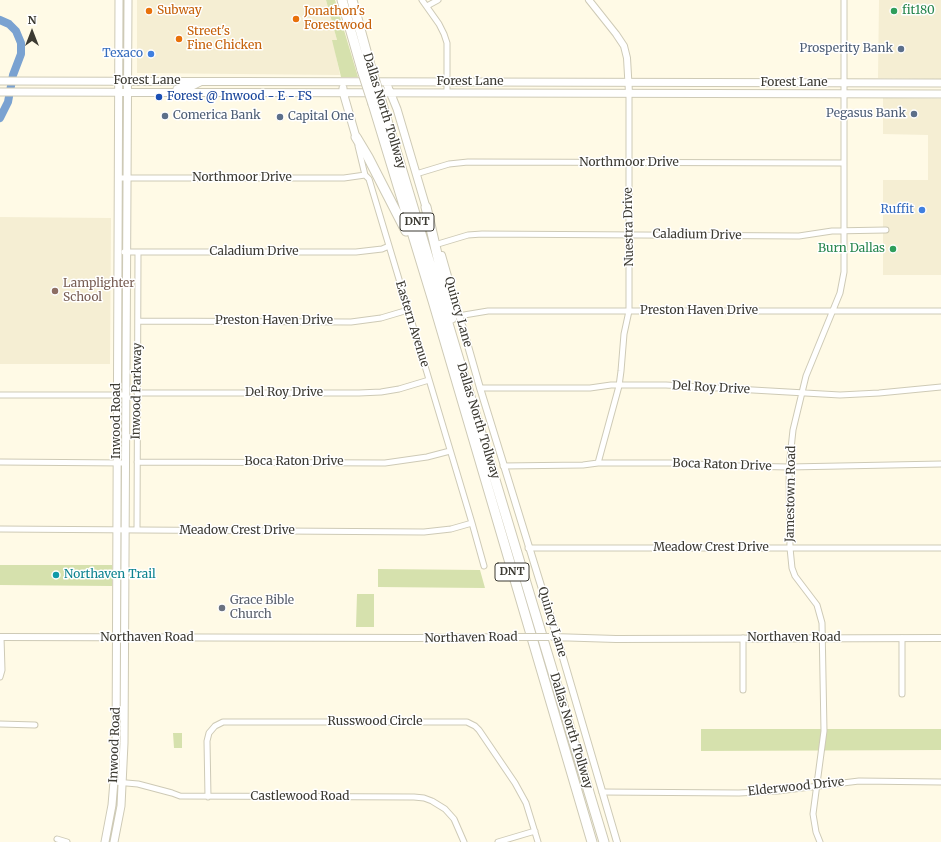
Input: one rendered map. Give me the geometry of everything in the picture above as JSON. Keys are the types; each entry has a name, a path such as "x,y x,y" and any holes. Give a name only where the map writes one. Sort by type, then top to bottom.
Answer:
{"highway":[{"name":"Dallas North Tollway","path":"342,0 367,70 420,261 592,842"},
{"name":"Dallas North Tollway","path":"352,0 367,70"},
{"name":"Dallas North Tollway","path":"377,104 453,340 604,842"},
{"path":"356,137 396,209 420,261"},
{"path":"426,207 452,319 453,340"}],"main road":[{"name":"Inwood Road","path":"105,842 115,782 119,252 119,0"},
{"name":"Inwood Road","path":"114,842 121,806 123,783 128,0"},
{"path":"118,22 128,22"},
{"name":"Forest Lane","path":"0,80 941,83"},
{"path":"174,92 177,89 192,86 202,81"},
{"path":"225,81 225,92"},
{"name":"Eastern Avenue","path":"343,82 343,92 356,137"},
{"name":"Quincy Lane","path":"386,82 396,109 426,207"},
{"path":"510,82 510,92"},
{"path":"568,83 568,92"},
{"path":"748,83 748,93"},
{"path":"893,83 893,94"},
{"name":"Forest Lane","path":"0,92 568,92 941,94"},
{"path":"396,109 397,102 400,97 410,93"},
{"path":"118,336 126,336"}],"street":[{"path":"422,0 444,34 446,43 447,92"},
{"path":"427,6 438,0"},
{"name":"Nuestra Drive","path":"589,0 624,46 627,58 629,83 629,311 624,334 619,386 598,463"},
{"name":"Jamestown Road","path":"820,842 816,832 813,814 824,730 823,638 821,614 813,598 794,572 790,560 789,467 793,430 801,394 808,371 840,294 844,272 844,0"},
{"name":"Eastern Avenue","path":"356,137 365,174 369,179 484,566"},
{"name":"Northmoor Drive","path":"416,174 449,164 468,162 628,164 844,163"},
{"name":"Northmoor Drive","path":"118,178 344,178 365,174"},
{"name":"Quincy Lane","path":"426,207 617,842"},
{"name":"Caladium Drive","path":"438,244 468,235 482,234 799,236 832,231 886,230"},
{"name":"Caladium Drive","path":"119,252 356,252 382,249 389,246"},
{"name":"Inwood Parkway","path":"137,530 138,252"},
{"name":"Preston Haven Drive","path":"138,321 350,322 381,318 408,310"},
{"name":"Preston Haven Drive","path":"458,316 488,311 941,311"},
{"name":"Del Roy Drive","path":"137,393 359,393 381,392 429,380"},
{"name":"Del Roy Drive","path":"480,388 666,386 801,394 854,395 941,387"},
{"path":"0,395 125,395"},
{"name":"Boca Raton Drive","path":"137,462 385,463 427,457 450,451"},
{"path":"0,462 125,463"},
{"name":"Boca Raton Drive","path":"503,466 577,465 598,463 672,463 789,467 941,464"},
{"name":"Meadow Crest Drive","path":"0,529 424,532 451,529 472,523"},
{"name":"Meadow Crest Drive","path":"528,548 941,548"},
{"path":"0,677 2,670 1,637"},
{"name":"Northaven Road","path":"1,637 941,638"},
{"path":"743,638 743,690"},
{"path":"902,638 902,694"},
{"name":"Russwood Circle","path":"208,797 208,737 209,733 215,726 223,722 467,722 479,730 515,783 526,803 538,842"},
{"path":"0,724 36,726"},
{"name":"Elderwood Drive","path":"602,792 739,793 778,791 858,781 941,782"},
{"name":"Castlewood Road","path":"115,782 138,784 180,796 424,798 445,808 454,819 464,842"},
{"path":"498,842 535,831"},
{"path":"57,839 67,842"}],"shaded area":[{"path":"137,0 326,0 337,40 333,40 340,75 137,73"},
{"path":"879,0 941,0 941,79 878,78"},
{"path":"883,98 941,99 941,275 883,275 883,180 928,180 928,135 883,134"},
{"name":"Lamplighter School","path":"0,217 111,218 110,364 0,364"}],"green space":[{"path":"326,0 335,0 358,77 341,77 332,40 337,40"},
{"name":"Northaven Trail","path":"0,565 112,565 112,586 0,585"},
{"path":"378,569 480,570 485,588 378,587"},
{"path":"357,594 374,594 374,627 356,627"},
{"path":"701,729 941,729 941,750 701,751"},
{"path":"173,733 182,733 182,748 174,748"}],"waterway":[{"path":"0,20 9,24 16,31 21,43 21,54 13,75 8,102 0,118"}],"place":[{"name":"Subway","path":"149,11"},
{"name":"fit180","path":"894,11"},
{"name":"Jonathon's Forestwood","path":"296,19"},
{"name":"Street's Fine Chicken","path":"179,39"},
{"name":"Prosperity Bank","path":"901,49"},
{"name":"Texaco","path":"151,54"},
{"name":"Forest @ Inwood - E - FS","path":"159,97"},
{"name":"Pegasus Bank","path":"914,114"},
{"name":"Comerica Bank","path":"165,116"},
{"name":"Capital One","path":"280,117"},
{"name":"Ruffit","path":"922,210"},
{"name":"Burn Dallas","path":"893,249"},
{"name":"Lamplighter School","path":"55,291"},
{"name":"Northaven Trail","path":"56,575"},
{"name":"Grace Bible Church","path":"222,608"}]}
